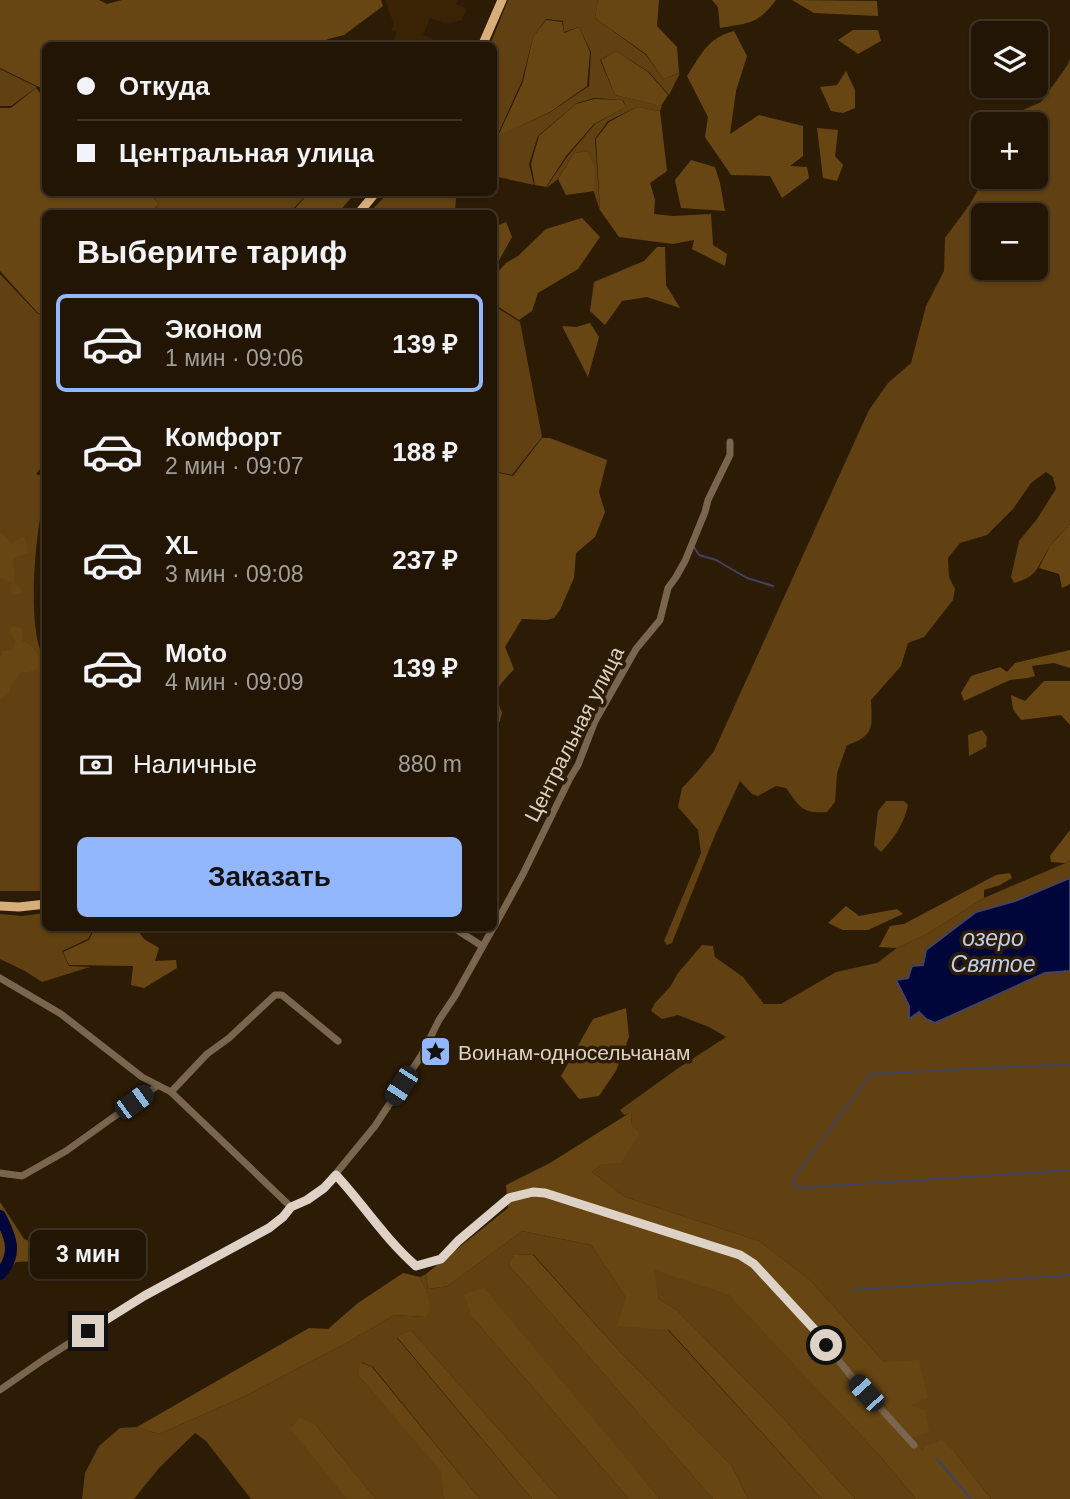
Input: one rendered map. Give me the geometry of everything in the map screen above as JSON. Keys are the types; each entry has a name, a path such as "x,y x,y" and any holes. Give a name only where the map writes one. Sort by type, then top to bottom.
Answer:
{"main road":[{"path":"484,42 502,0"},
{"path":"361,210 373,196"},
{"path":"0,906 42,904"}],"street":[{"name":"Центральная улица","path":"497,920 578,765 595,721 636,649 660,620 668,588 685,561 708,500 730,455 730,442"},
{"path":"459,931 482,946"},
{"name":"Центральная улица","path":"0,1390 144,1296 269,1228 291,1207 324,1188 376,1126 421,1056 491,931"},
{"path":"0,978 61,1014 142,1077 171,1092 291,1207"},
{"path":"171,1092 207,1054 229,1038 275,995 282,995 338,1041"},
{"path":"0,1173 22,1176 66,1151 157,1086"},
{"path":"336,1175 382,1233 416,1266 441,1259 509,1198 533,1192 545,1193 740,1255 754,1264 814,1329 851,1376 914,1445"}],"shaded area":[{"path":"0,0 99,0 107,4 122,0 381,0 383,6 344,35 324,42 42,42 42,90 0,68"},
{"path":"385,0 458,0 456,4 467,9 462,20 454,22 445,23 430,18 423,35 433,39 432,42 393,42 397,32 392,30 394,24"},
{"path":"508,0 598,0 595,18 646,55 663,79 680,73 669,95 649,72 616,51 600,60 615,95 662,106 660,111 637,107 608,121 595,139 600,211 594,192 594,165 588,151 574,153 557,180 546,188 567,157 595,124 626,107 623,100 594,98 577,103 538,136 529,164 534,185 497,177 497,136 497,42 491,42","holes":["546,19 563,21 564,32 579,27 591,52 589,86 549,113 497,136 522,81 533,37"]},
{"path":"598,0 659,0 657,26 677,47 679,73 663,79 646,54 595,18"},
{"path":"712,0 776,0 752,22 720,28 718,7"},
{"path":"792,0 877,1 878,16 814,13"},
{"path":"546,20 562,22 564,33 579,27 590,52 587,86 550,112 498,136 523,82 533,37"},
{"path":"853,30 878,30 881,41 858,54 838,40"},
{"path":"734,31 747,56 736,91 730,134 759,115 803,126 803,156 790,166 807,167 809,178 782,198 770,176 731,175 705,137 708,117 687,76 711,43"},
{"path":"616,51 648,72 668,95 661,106 615,95 601,60"},
{"path":"1070,59 1070,524 1051,545 1034,573 1014,583 1011,577 1019,541 1056,489 1053,477 1046,472 1031,483 1013,509 987,535 960,543 948,558 949,577 955,589 953,600 924,637 908,643 901,666 871,700 870,729 863,738 847,745 837,773 835,802 827,812 812,812 802,808 786,788 776,786 758,796 752,794 740,781 715,835 672,943 667,945 664,941 701,853 698,830 678,807 682,788 714,751 869,410 888,383 911,363 926,306 944,271 945,238 978,189 1048,189 1048,112 1019,112 1048,98 1048,92"},
{"path":"0,69 37,87 11,106 0,106"},
{"path":"846,71 855,90 855,108 843,113 831,111 820,87 837,85"},
{"path":"36,88 42,95 42,196 152,196 159,204 153,210 42,210 42,314 0,271 0,108 11,108"},
{"path":"594,99 622,100 626,107 594,124 566,156 546,187 535,185 531,164 539,136 576,104"},
{"path":"637,107 660,111 667,171 650,183 655,200 654,214 711,214 713,245 727,254 725,266 692,249 694,240 673,244 619,237 600,210 596,139 609,122"},
{"path":"817,128 838,130 835,156 843,165 837,181 823,178"},
{"path":"588,151 594,165 594,191 566,195 558,179 574,153"},
{"path":"691,160 715,167 725,211 681,208 675,180"},
{"path":"152,196 305,196 292,210 154,210 159,204"},
{"path":"306,196 352,196 341,210 294,210"},
{"path":"385,196 458,196 455,210 372,210"},
{"path":"582,218 600,237 578,269 538,293 532,311 519,320 497,306 497,273 546,229"},
{"path":"506,222 512,237 497,264 497,226"},
{"path":"657,247 665,247 666,285 680,308 647,297 622,301 605,325 590,311 594,282 644,261"},
{"path":"0,274 37,313 42,315 42,467 36,474 42,476 42,508 35,564 34,610 42,653 42,891 0,891"},
{"path":"497,308 520,322 542,437 512,475 497,472"},
{"path":"590,323 599,337 588,377 562,326 576,327"},
{"path":"542,438 550,438 607,460 599,492 605,512 595,537 576,553 574,578 554,618 522,619 505,647 514,669 497,693 497,473 513,476"},
{"path":"1070,524 1070,584 1062,588 1059,574 1039,568 1050,546"},
{"path":"0,534 11,543 25,536 28,553 13,558 15,582 22,591 20,594 13,595 10,590 12,583 0,578"},
{"path":"12,627 23,629 22,641 36,652 38,669 26,673 21,671 9,693 0,699 0,658 2,651 11,651 16,642 10,632"},
{"path":"1070,650 1070,668 1054,663 1032,666 1035,676 1010,680 964,701 961,693 971,676 1000,667 1007,672 1015,663"},
{"path":"1044,681 1070,681 1070,725 1061,715 1021,720 1013,709 1011,695 1025,701"},
{"path":"497,698 502,713 497,724"},
{"path":"982,730 987,737 986,747 969,756 968,735"},
{"path":"886,801 904,801 908,805 898,830 881,852 874,845 878,811"},
{"path":"1070,830 1070,861 1051,862 1050,856"},
{"path":"1070,861 1070,878 1015,901 976,912 908,978 896,980 909,1006 910,1019 919,1011 926,1019 935,1023 1045,972 1070,971 1070,1499 991,1499 956,1454 923,1451 910,1438 909,1405 884,1362 809,1279 759,1241 625,1197 592,1172 602,1164 632,1126 631,1113 624,1115 620,1110 726,1037 678,1015 662,1019 651,1011 702,945 713,946 715,957 743,977 764,1004 781,1004 836,972 877,963 897,948 925,935 984,898"},
{"path":"1010,873 1012,878 984,890 984,898 925,935 897,948 879,947 890,926 904,924 996,875"},
{"path":"846,906 859,916 897,909 903,914 868,930 843,930 828,923"},
{"path":"42,913 42,931 92,931 88,939 62,951 69,966 90,967 42,982 0,959 0,914 22,916"},
{"path":"94,931 140,931 144,939 159,948 155,961 176,960 177,968 144,988 131,985 133,966 69,965 63,952 89,940"},
{"path":"626,1008 629,1037 616,1071 599,1096 579,1099 561,1076 593,1019"},
{"path":"631,1112 632,1126 640,1133 621,1163 602,1164 592,1172 625,1197 759,1241 809,1279 884,1362 919,1360 928,1398 910,1405 925,1410 929,1432 911,1438 923,1451 925,1446 942,1440 991,1499 916,1499 881,1457 729,1295 654,1270 659,1299 677,1310 783,1418 855,1499 822,1499 669,1330 617,1326 626,1298 591,1245 522,1231 448,1286 428,1289 426,1274 508,1208 506,1185 550,1163"},
{"path":"0,1202 24,1239 34,1243 52,1238 79,1238 37,1261 16,1262 0,1280"},
{"path":"522,1231 591,1245 626,1298 668,1330 822,1499 748,1499 732,1466 621,1353 534,1255 514,1254 508,1264 713,1499 660,1499 613,1444 472,1317 629,1499 560,1499 411,1330 397,1338 532,1499 480,1499 373,1367 361,1362 358,1375 442,1471 445,1499 376,1499 315,1424 348,1499 251,1499 206,1441 195,1433 159,1468 134,1499 82,1499 85,1473 99,1446 120,1428 137,1427 159,1434 245,1396 394,1315 426,1317 429,1300 420,1277 426,1274 428,1289 448,1286"},
{"path":"514,1254 533,1255 621,1353 732,1466 748,1499 713,1499 508,1264"},
{"path":"653,1269 730,1295 881,1457 916,1499 855,1499 783,1418 677,1310 659,1299"},
{"path":"403,1273 420,1277 430,1307 426,1317 394,1315 245,1396 159,1434 137,1427 309,1328 328,1329 358,1303"},
{"path":"484,1288 660,1499 629,1499 472,1317 464,1294"},
{"path":"411,1330 560,1499 532,1499 397,1337"},
{"path":"360,1362 372,1367 480,1499 443,1497 441,1471 358,1375"},
{"path":"299,1418 315,1424 376,1499 347,1499 291,1429"}],"water":[{"name":"озеро Святое","path":"1070,878 1070,971 1045,973 935,1023 919,1012 909,1019 909,1006 896,980 908,978 912,966 923,965 926,950 976,912 1015,901"}],"waterway":[{"path":"694,547 699,555 716,560 747,578 773,586"},
{"path":"1070,1064 871,1074 793,1179 793,1183 798,1188 1070,1170"},
{"path":"0,1216 11,1245 6,1267 0,1274"},
{"path":"852,1290 1070,1275"},
{"path":"936,1458 971,1499"}],"place":[{"name":"Воинам-односельчанам","path":"435,1052"}],"route":[{"path":"88,1331 144,1296 269,1228 291,1207 324,1188 336,1175 382,1233 416,1266 441,1259 509,1198 533,1192 545,1193 740,1255 754,1264 826,1345"}]}
